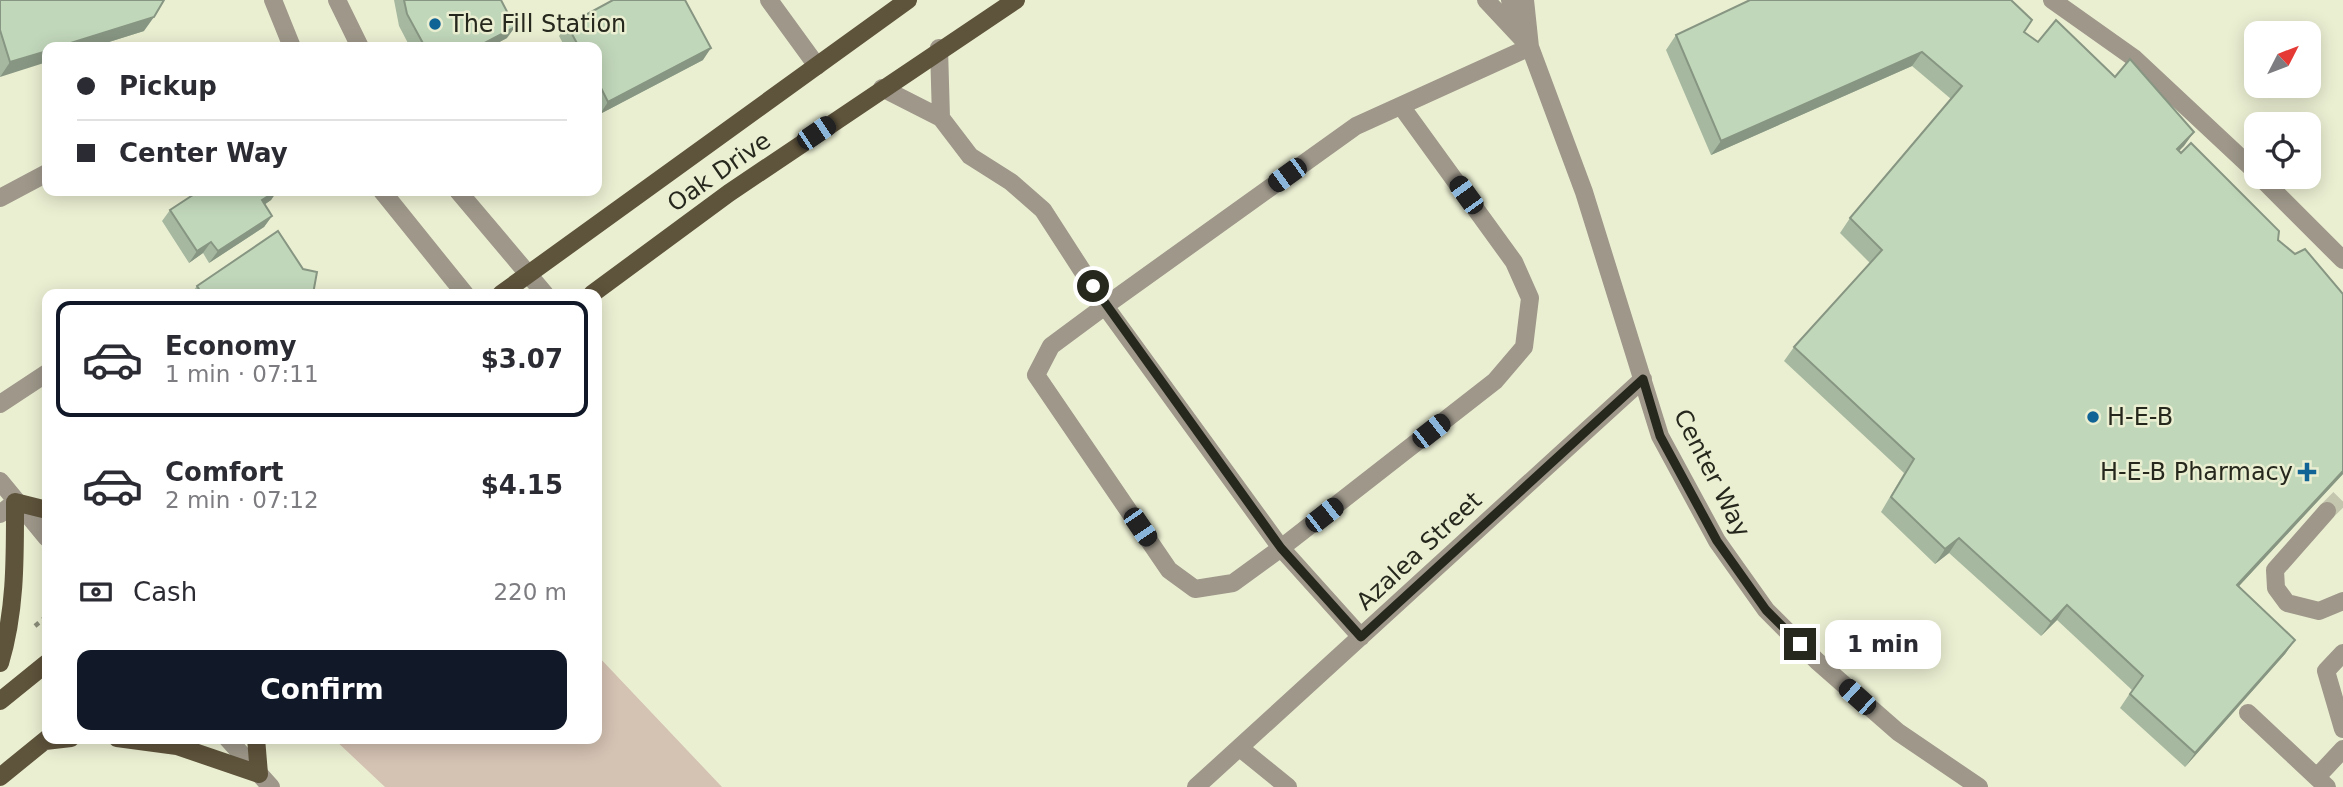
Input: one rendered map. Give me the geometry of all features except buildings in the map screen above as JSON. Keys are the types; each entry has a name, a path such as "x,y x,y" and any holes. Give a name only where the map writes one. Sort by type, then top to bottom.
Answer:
{"main road":[{"name":"Oak Drive","path":"508,289 908,0"},
{"name":"Oak Drive","path":"599,289 729,193 939,48 1016,0"},
{"path":"0,663 7,639 11,600 15,502 42,509"},
{"path":"0,701 42,667"},
{"path":"0,777 42,744"},
{"path":"162,744 177,746 265,780"},
{"path":"257,744 265,780"}],"street":[{"path":"273,0 287,42"},
{"path":"337,0 358,42"},
{"path":"769,0 817,66"},
{"name":"Center Way","path":"1486,0 1530,47"},
{"path":"1401,106 1514,262 1530,298 1524,347 1495,381 1281,548 1233,583 1195,589 1169,570 1036,375 1051,346 1356,126 1530,47 1510,0"},
{"name":"Center Way","path":"1525,0 1530,47 1584,192 1660,436 1717,541 1766,610 1817,661 1898,732 1979,787"},
{"path":"2052,0 2134,58 2244,161"},
{"path":"939,48 942,118"},
{"path":"882,88 942,118 970,156 1011,182 1043,210 1105,306 1281,548 1361,637"},
{"path":"0,198 42,176"},
{"path":"2272,189 2343,260"},
{"path":"386,196 461,289"},
{"path":"462,196 541,289"},
{"path":"0,404 42,376"},
{"name":"Azalea Street","path":"1196,787 1643,379"},
{"path":"0,481 42,532"},
{"path":"0,514 15,502"},
{"path":"2328,512 2275,570 2276,588 2287,603 2319,611 2343,601"},
{"path":"2343,653 2326,671 2343,729"},
{"path":"2248,713 2322,782 2343,749"},
{"path":"232,744 265,780"},
{"path":"1240,748 1288,787"}],"shaded area":[{"path":"602,660 722,787 385,787 339,744 602,744"}],"tunnel":[{"path":"2327,511 2343,495"}],"place":[{"name":"The Fill Station","path":"435,24"},
{"name":"H-E-B","path":"2093,417"},
{"name":"H-E-B Pharmacy","path":"2307,472"}],"route":[{"path":"1093,286 1281,548 1361,637 1643,379 1660,436 1717,541 1766,610 1800,644"}]}
